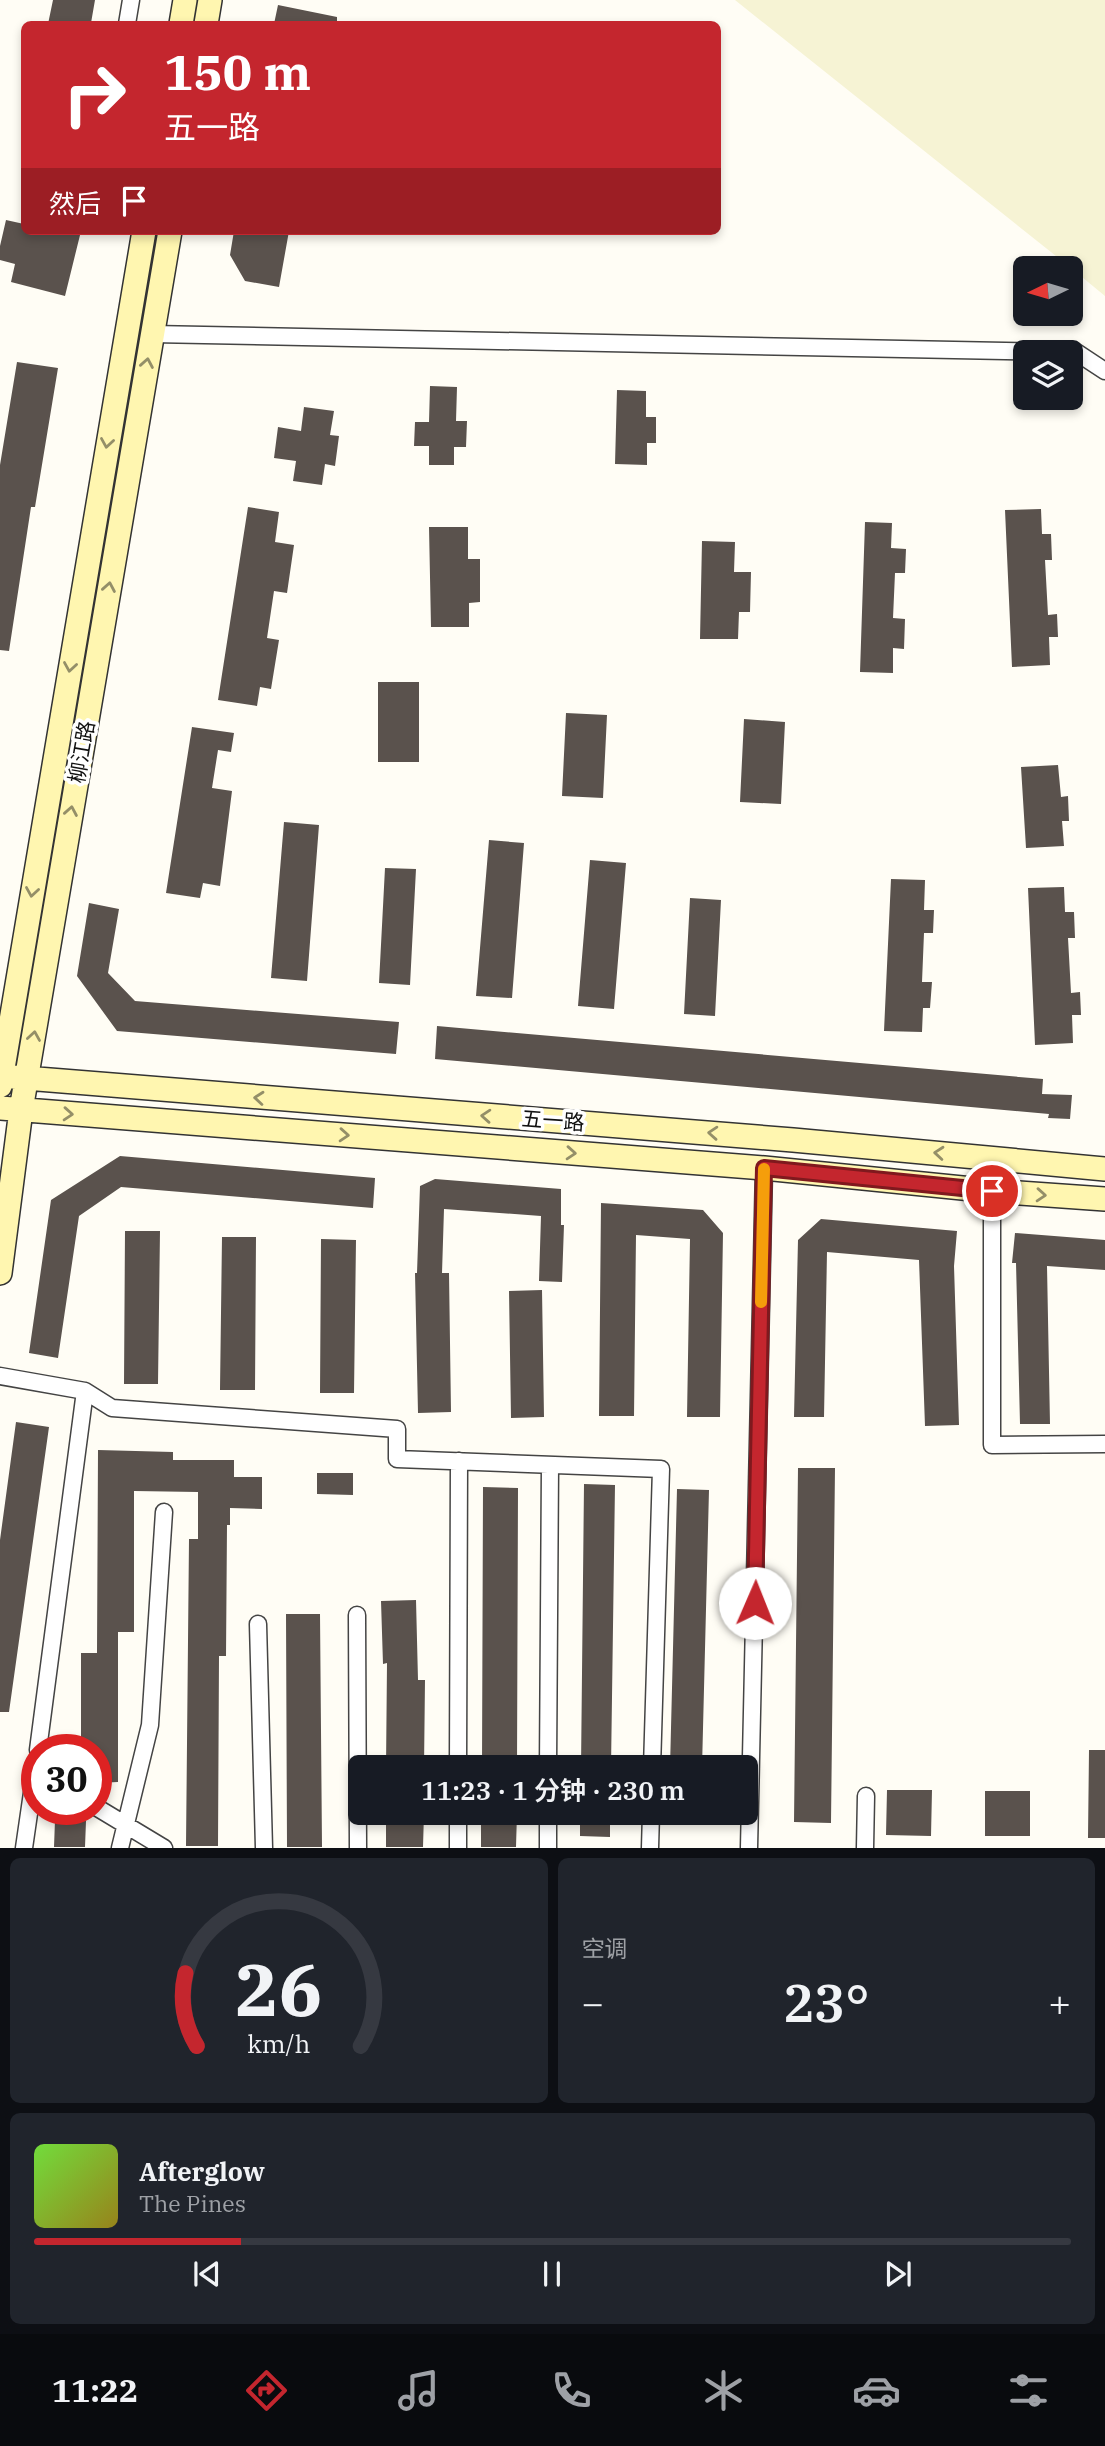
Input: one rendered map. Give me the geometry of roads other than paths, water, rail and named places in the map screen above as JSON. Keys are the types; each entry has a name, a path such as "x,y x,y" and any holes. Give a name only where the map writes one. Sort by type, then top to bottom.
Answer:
{"street":[{"path":"128,21 131,0"},
{"path":"182,21 185,0"},
{"path":"206,21 210,0"},
{"name":"柳江路","path":"1,1080 143,235"},
{"name":"柳江路","path":"0,1273 11,1109 27,1079 169,235"},
{"path":"125,334 1013,351"},
{"path":"1083,357 1105,371"},
{"name":"五一路","path":"1,1080 27,1079 793,1140 1105,1169"},
{"name":"五一路","path":"11,1109 764,1168 992,1191 1105,1199"},
{"path":"791,1171 793,1140"},
{"path":"749,1847 764,1168"},
{"path":"992,1191 992,1444 1105,1444"},
{"path":"0,1376 85,1391 112,1408 397,1429 397,1459 661,1469 652,1755"},
{"path":"40,1734 85,1391"},
{"path":"458,1755 459,1461"},
{"path":"548,1755 550,1465"},
{"path":"120,1847 150,1725 164,1512"},
{"path":"357,1615 358,1847"},
{"path":"258,1624 264,1847"},
{"path":"864,1847 866,1796"},
{"path":"112,1816 164,1847"},
{"path":"24,1847 27,1825"},
{"path":"458,1825 458,1847"},
{"path":"548,1825 548,1847"},
{"path":"650,1847 651,1825"}]}
